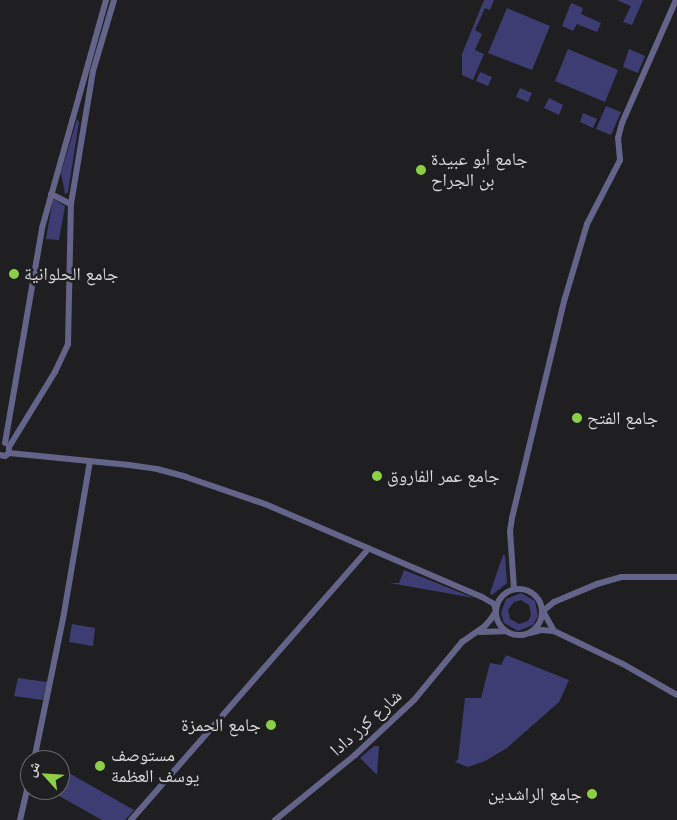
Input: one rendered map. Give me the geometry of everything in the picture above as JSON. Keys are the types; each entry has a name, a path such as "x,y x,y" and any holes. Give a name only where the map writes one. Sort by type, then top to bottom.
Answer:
{"main road":[{"path":"6,446 37,254 51,194 106,0"},
{"path":"0,456 55,372 68,344 71,204 93,71 114,0"},
{"path":"514,589 511,524 564,298 586,224 620,160 618,138 622,123 676,0"},
{"path":"51,194 71,204"},
{"path":"6,446 90,461 157,469 265,504 487,599 494,604 498,622 504,631"},
{"path":"36,750 63,619 90,461"},
{"path":"131,820 370,548"},
{"path":"531,633 540,623 543,611 554,602 597,584 622,577 677,577"},
{"path":"487,599 495,600 514,589 527,590 538,598 554,602"},
{"path":"496,611 502,596"},
{"path":"538,598 554,631"},
{"name":"شارع كرز دادا","path":"275,820 355,755 414,700 467,638 485,626 496,611"},
{"path":"467,638 483,631 504,631 521,636 541,630 554,631 623,664 677,696"},
{"path":"20,820 25,800"}],"shaded area":[{"path":"484,0 494,0 490,10 485,8 475,30 482,34 475,50 484,54 473,80 462,75 462,54"},
{"path":"617,0 643,0 632,25 623,22 631,6"},
{"path":"571,3 583,8 581,14 601,23 597,32 577,24 573,31 562,26"},
{"path":"507,8 550,26 532,70 488,53"},
{"path":"568,49 618,70 605,102 555,81"},
{"path":"629,49 645,56 638,73 623,67"},
{"path":"480,72 492,77 488,86 476,81"},
{"path":"520,88 532,93 528,102 516,97"},
{"path":"549,98 563,105 559,115 544,108"},
{"path":"606,106 621,112 611,135 596,129"},
{"path":"583,113 597,119 593,128 580,122"},
{"path":"77,119 79,122 68,192 65,194 61,173"},
{"path":"53,199 65,206 59,240 46,239"},
{"path":"503,555 505,555 507,583 492,595 490,593"},
{"path":"404,570 474,598 390,583 399,583"},
{"path":"521,593 535,601 538,616 533,625 518,631 504,623 501,613 506,599","holes":["521,600 529,605 531,615 528,621 519,624 510,619 508,610 514,602"]},
{"path":"72,624 95,628 93,646 69,642"},
{"path":"506,655 569,680 559,702 507,748 485,761 468,767 455,762 458,760 465,698 481,698 490,663 501,665"},
{"path":"18,678 47,682 43,700 14,696"},
{"path":"374,746 379,746 377,775 360,758"},
{"path":"70,774 134,810 125,820 102,820 66,800 70,800"}],"place":[{"name":"جامع أبو عبيدة بن الجراح","path":"421,170"},
{"name":"جامع الحلوانية","path":"14,274"},
{"name":"جامع الفتح","path":"577,418"},
{"name":"جامع عمر الفاروق","path":"377,476"},
{"name":"جامع الحمزة","path":"271,725"},
{"name":"مستوصف يوسف العظمة","path":"100,766"},
{"name":"جامع الراشدين","path":"592,794"}]}
